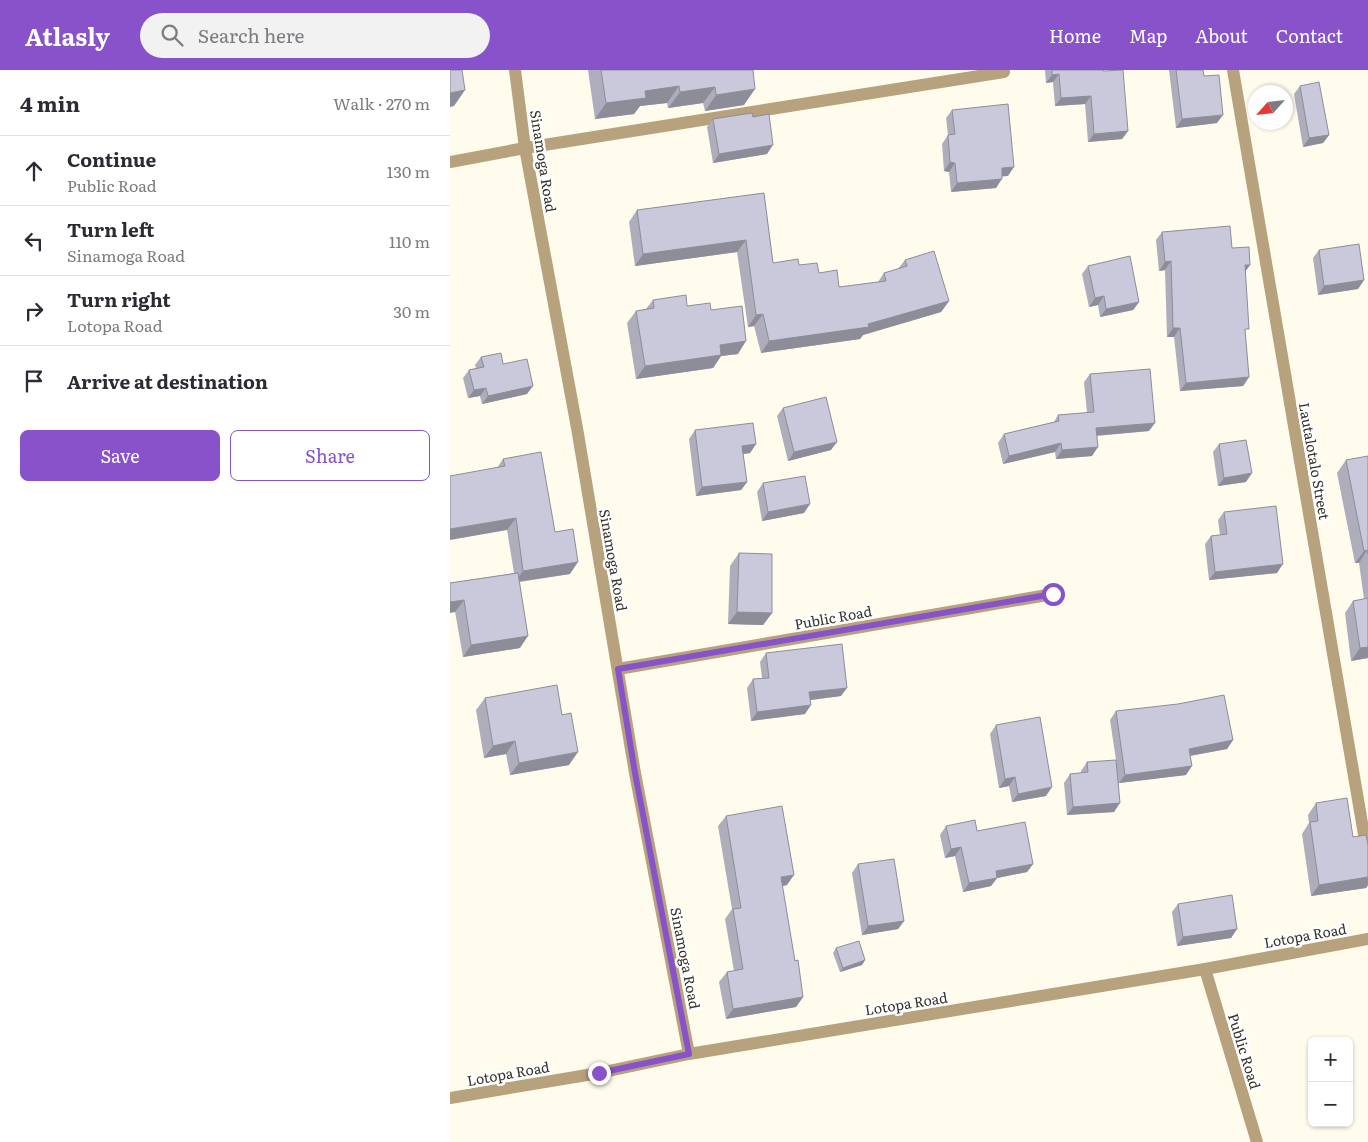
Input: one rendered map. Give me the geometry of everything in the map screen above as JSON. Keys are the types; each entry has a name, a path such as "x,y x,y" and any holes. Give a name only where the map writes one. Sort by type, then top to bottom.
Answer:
{"street":[{"name":"Sinamoga Road","path":"515,70 525,148 577,428 635,773 689,1054"},
{"name":"Lautalotalo Street","path":"1233,70 1368,858"},
{"path":"450,162 525,148 1004,72"},
{"name":"Public Road","path":"618,669 1053,594"},
{"name":"Lotopa Road","path":"450,1098 599,1073 689,1054 1205,969 1368,939"},
{"name":"Public Road","path":"1205,969 1257,1142"}],"building":[{"path":"450,70 462,70 465,90 450,93"},
{"path":"601,70 753,70 755,89 716,95 715,87 680,92 679,86 645,91 646,98 606,103"},
{"path":"1052,70 1123,70 1128,131 1094,134 1091,96 1061,98 1059,74 1052,75"},
{"path":"1176,70 1203,70 1204,76 1219,75 1223,115 1182,119"},
{"path":"1319,82 1329,135 1309,138 1300,86"},
{"path":"1008,104 1014,167 1002,168 1002,179 957,183 955,163 950,162 948,135 955,134 952,110"},
{"path":"752,113 753,117 769,114 773,145 719,154 713,119"},
{"path":"764,193 773,263 798,259 799,265 817,263 819,273 837,270 839,287 886,281 884,273 907,266 905,260 934,251 949,301 868,324 869,327 769,341 763,314 756,315 746,240 643,254 637,210"},
{"path":"1230,226 1232,248 1249,247 1250,265 1245,265 1249,329 1245,329 1249,377 1186,383 1180,328 1173,328 1171,261 1165,262 1162,232"},
{"path":"1359,244 1364,280 1324,286 1319,250"},
{"path":"1130,256 1139,302 1106,309 1104,296 1095,298 1088,266"},
{"path":"686,295 687,306 710,303 711,310 742,306 746,341 720,345 721,355 645,366 636,311 654,308 653,300"},
{"path":"501,353 503,364 527,359 533,386 488,396 486,388 474,390 469,370 484,367 481,357"},
{"path":"1150,369 1155,423 1096,428 1098,447 1062,450 1061,443 1009,456 1004,434 1059,421 1058,415 1094,412 1090,374"},
{"path":"826,397 837,442 794,452 783,408"},
{"path":"753,423 756,444 742,446 747,482 702,487 695,430"},
{"path":"1246,440 1252,473 1224,478 1219,444"},
{"path":"541,452 555,532 573,529 578,562 523,571 516,518 450,529 450,476 505,466 503,459"},
{"path":"1368,456 1368,554 1367,550 1364,551 1346,460"},
{"path":"805,476 810,504 768,512 763,483"},
{"path":"1276,506 1283,564 1215,572 1211,536 1227,534 1224,512"},
{"path":"739,553 772,554 772,613 737,612"},
{"path":"518,573 528,636 471,645 464,600 450,602 450,583"},
{"path":"1368,598 1368,647 1360,648 1353,601"},
{"path":"842,644 847,688 809,692 811,705 757,712 753,679 769,678 766,653"},
{"path":"557,685 562,715 571,713 578,752 519,763 515,741 493,746 485,698"},
{"path":"1224,695 1233,740 1189,749 1192,766 1125,775 1116,711 1178,704"},
{"path":"1040,717 1052,787 1018,794 1015,777 1005,779 996,725"},
{"path":"1116,760 1120,803 1073,807 1070,774 1088,772 1087,762"},
{"path":"1347,798 1353,837 1366,835 1368,845 1368,877 1319,885 1310,822 1318,821 1316,803"},
{"path":"782,806 794,875 781,877 795,961 798,960 803,997 733,1009 727,972 743,969 733,909 741,908 726,816"},
{"path":"975,820 977,831 1025,822 1033,864 996,871 997,878 969,883 961,847 951,849 946,826"},
{"path":"894,859 904,921 868,926 858,864"},
{"path":"1232,895 1237,929 1183,937 1178,904"},
{"path":"859,941 865,960 843,968 836,948"}],"route":[{"path":"599,1073 689,1054 635,773 618,669 1053,594"}]}
